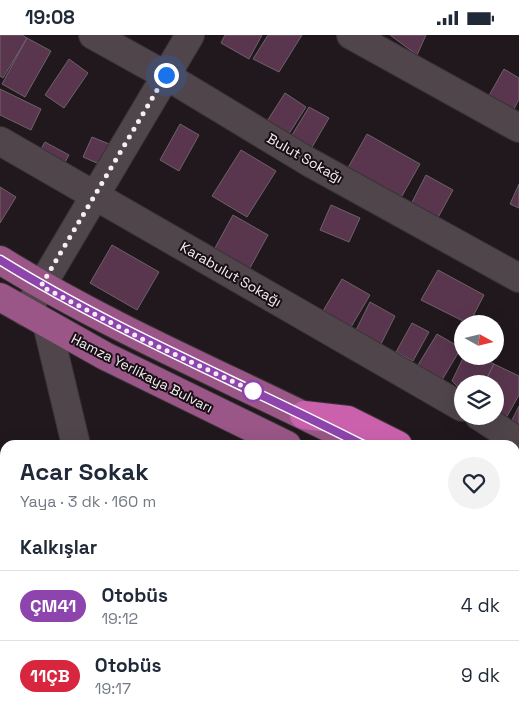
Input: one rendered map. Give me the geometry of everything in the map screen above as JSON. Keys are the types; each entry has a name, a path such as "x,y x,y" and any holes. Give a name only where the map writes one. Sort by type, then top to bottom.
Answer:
{"highway":[{"path":"304,415 348,420 388,440"}],"main road":[{"path":"0,260 41,286 144,340 304,415 352,440"},
{"name":"Hamza Yerlikaya Bulvarı","path":"0,297 105,356 277,440"}],"street":[{"name":"Bulut Sokağı","path":"93,35 166,75 309,162 519,278"},
{"path":"74,440 37,318 41,286 190,35"},
{"path":"351,35 519,128"},
{"name":"Karabulut Sokağı","path":"0,141 454,402"},
{"path":"493,425 517,440"}],"building":[{"path":"0,35 22,35 27,38 3,78 0,76"},
{"path":"225,35 262,35 249,59 221,43"},
{"path":"268,35 302,35 279,72 253,59"},
{"path":"390,35 426,35 417,55"},
{"path":"27,38 51,51 25,97 2,84"},
{"path":"69,59 88,73 64,108 45,95"},
{"path":"504,69 519,78 519,99 512,113 487,99"},
{"path":"0,89 41,109 31,130 0,115"},
{"path":"285,93 306,107 285,140 264,126"},
{"path":"309,107 329,118 308,154 289,140"},
{"path":"180,124 199,135 179,171 160,160"},
{"path":"367,134 420,164 398,203 345,173"},
{"path":"92,137 114,146 106,167 83,157"},
{"path":"45,142 69,155 59,173 35,159"},
{"path":"241,150 276,171 247,217 212,196"},
{"path":"426,175 453,190 435,223 409,208"},
{"path":"519,184 519,208 510,204"},
{"path":"0,187 16,197 0,223"},
{"path":"331,205 360,218 349,242 320,230"},
{"path":"233,215 268,235 245,277 210,257"},
{"path":"112,245 159,272 137,310 90,283"},
{"path":"438,270 484,295 474,315 454,316 421,300"},
{"path":"342,279 370,295 351,327 323,311"},
{"path":"370,302 395,316 381,344 356,330"},
{"path":"412,323 429,332 413,361 396,352"},
{"path":"437,334 454,344 454,360 442,380 418,365"},
{"path":"460,365 494,365 488,375 455,375"},
{"path":"494,365 496,365 519,376 519,395 505,420 504,375 488,375"},
{"path":"519,406 519,429 510,424"}],"bus line":[{"name":"ÇM41","path":"0,260 41,286 144,340 353,440"}],"route":[{"path":"166,75 41,286 144,340 253,391"}]}
